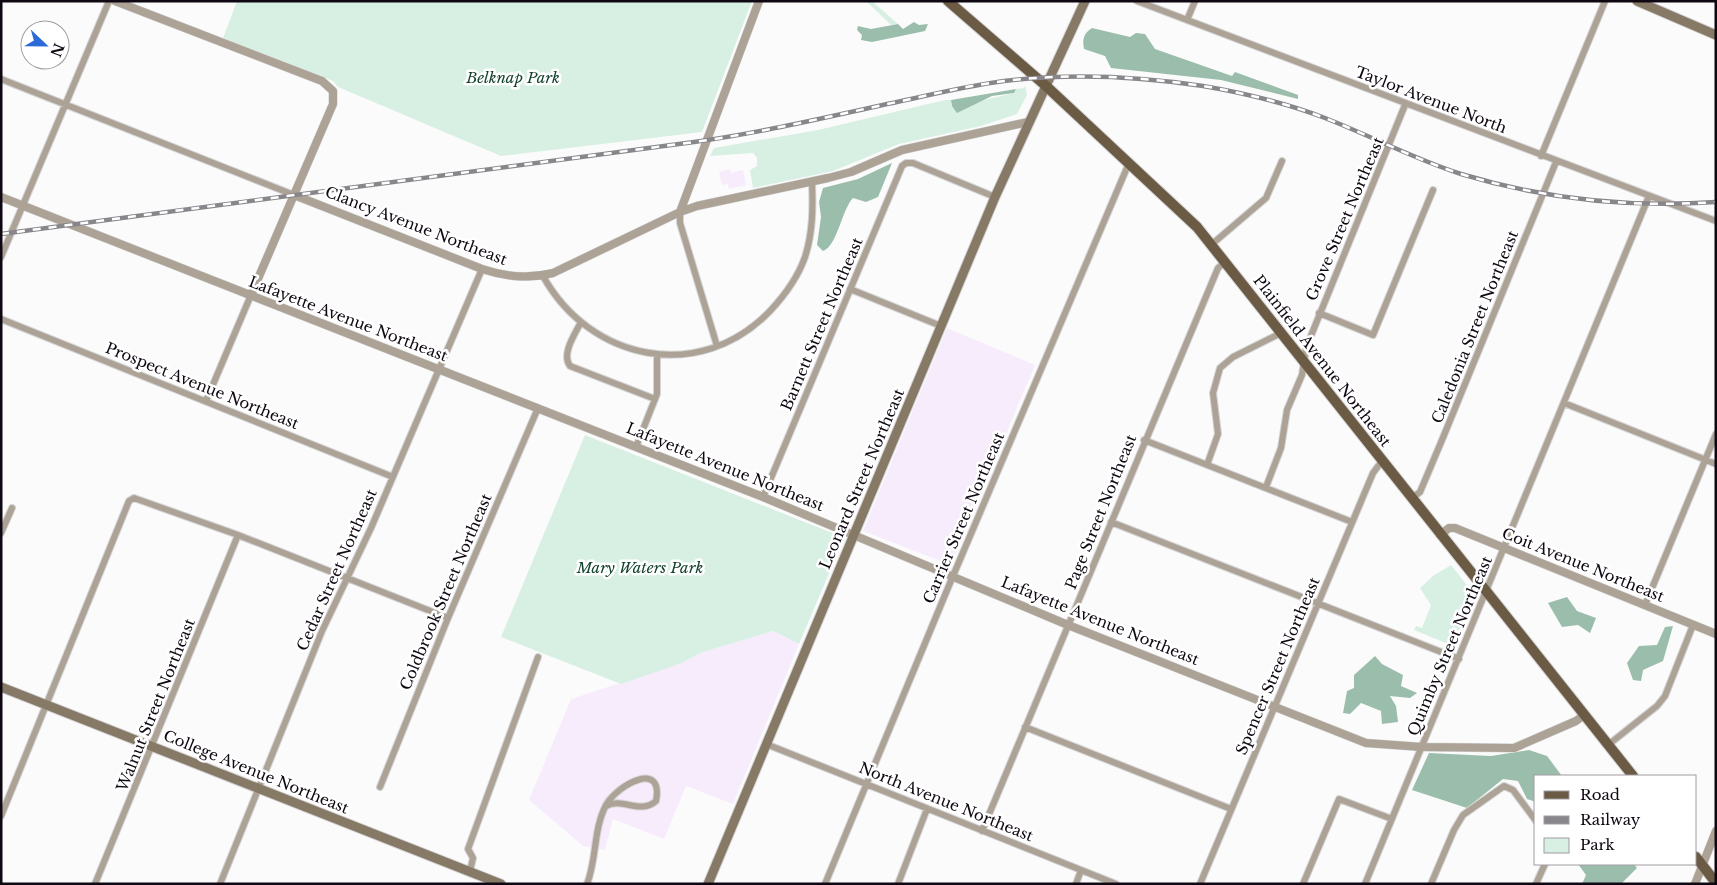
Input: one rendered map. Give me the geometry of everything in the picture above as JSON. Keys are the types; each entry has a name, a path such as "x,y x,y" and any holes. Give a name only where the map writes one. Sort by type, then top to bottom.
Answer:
{"main road":[{"name":"Plainfield Avenue Northeast","path":"948,1 1046,86 1186,216 1225,262 1632,775"},
{"name":"Leonard Street Northeast","path":"708,884 995,197 1085,1"},
{"path":"1637,1 1716,35"},
{"name":"College Avenue Northeast","path":"1,687 501,884"},
{"path":"1697,858 1716,883"}],"street":[{"path":"1,257 108,1"},
{"path":"115,1 322,81 334,91 333,104 206,401"},
{"path":"717,346 680,223 680,212 759,1"},
{"name":"Taylor Avenue North","path":"1137,1 1556,162 1716,221"},
{"path":"1187,20 1195,1"},
{"path":"1541,156 1605,1"},
{"name":"Clancy Avenue Northeast","path":"1,79 482,269 512,276 543,276 553,273 680,212 851,172 902,150 1028,122"},
{"name":"Grove Street Northeast","path":"1266,487 1278,458 1287,410 1302,375 1306,348 1405,104"},
{"path":"1211,245 1266,198 1282,161"},
{"name":"Caledonia Street Northeast","path":"1412,498 1420,492 1556,162"},
{"name":"Barnett Street Northeast","path":"763,497 899,173 906,163 913,163 995,197"},
{"name":"Carrier Street Northeast","path":"826,884 953,575 1129,163"},
{"path":"543,276 564,306 581,322 623,347 657,355 693,353 717,346 740,335 758,322 781,298 794,279 804,258 811,234 813,212 812,182"},
{"path":"1319,313 1373,336 1433,190"},
{"name":"Quimby Street Northeast","path":"1365,884 1649,196"},
{"name":"Lafayette Avenue Northeast","path":"1,197 763,497 953,575 1068,625 1366,743 1422,747 1514,748 1576,721 1584,715"},
{"name":"Page Street Northeast","path":"982,831 1144,440 1218,268 1225,262"},
{"name":"Cedar Street Northeast","path":"220,884 322,631 348,578 482,269"},
{"path":"850,289 941,326"},
{"name":"Prospect Avenue Northeast","path":"1,319 393,476"},
{"path":"581,322 567,353 567,362 570,366 656,399"},
{"path":"1207,465 1218,434 1213,393 1220,368 1233,357 1281,333"},
{"path":"636,447 656,399 657,355"},
{"path":"1564,403 1716,464"},
{"name":"Coldbrook Street Northeast","path":"380,787 448,618 538,408"},
{"path":"1645,605 1716,434"},
{"path":"1144,440 1352,522"},
{"name":"Spencer Street Northeast","path":"1200,884 1373,472 1382,461"},
{"path":"1,816 129,502 134,498 348,578 448,618"},
{"path":"1,534 12,508"},
{"path":"1111,522 1458,659"},
{"name":"Coit Avenue Northeast","path":"1440,535 1449,528 1455,528 1716,634"},
{"name":"Walnut Street Northeast","path":"95,884 238,536"},
{"path":"1608,745 1657,706 1665,696 1693,625"},
{"path":"470,871 473,858 468,848 538,657"},
{"path":"1025,727 1231,809"},
{"name":"North Avenue Northeast","path":"766,744 1116,884"},
{"path":"586,884 591,872 595,842 606,806 620,788 639,779 647,779 657,789 656,801 651,806 641,807 620,801 606,806"},
{"path":"1432,884 1454,830 1463,815 1504,786 1514,790 1534,818"},
{"path":"1304,884 1339,799 1392,819"},
{"path":"898,884 927,809"},
{"path":"1695,884 1716,831"},
{"path":"1536,884 1545,865"},
{"path":"1076,884 1081,870"}],"shaded area":[{"path":"730,169 731,173 743,170 746,185 729,189 728,184 722,185 719,172"},
{"path":"947,328 1035,365 951,565 863,531"},
{"path":"773,631 799,644 733,804 686,786 664,839 613,819 605,850 583,846 529,800 571,699 682,663 700,653"}],"green space":[{"name":"Belknap Park","path":"237,1 752,1 702,132 501,156 338,87 333,81 223,38"},
{"path":"866,1 872,1 898,24 891,25"},
{"path":"914,22 919,25 928,24 925,31 872,42 861,40 862,35 857,30 858,26 871,29 898,24 903,29"},
{"path":"1092,28 1130,37 1136,33 1145,34 1155,49 1232,76 1235,72 1298,95 1298,99 1221,80 1111,68 1105,56 1084,49 1084,37"},
{"path":"1025,85 1027,95 1017,114 981,126 899,144 833,171 753,188 750,170 757,166 757,158 753,153 710,156 714,148 818,130 945,100 951,100 952,106 961,111 980,101 1014,93 1016,89 1024,88"},
{"path":"1016,89 1014,93 992,96 957,113 952,106 951,100"},
{"path":"892,163 878,197 866,202 853,198 849,203 832,243 823,251 817,245 821,217 819,202 823,188 858,179"},
{"name":"Mary Waters Park","path":"585,435 840,536 842,543 799,644 773,631 700,653 682,663 621,684 501,637"},
{"path":"1451,565 1474,594 1453,646 1414,630 1416,626 1422,628 1431,605 1420,588 1433,576"},
{"path":"1567,597 1577,611 1596,618 1590,633 1578,625 1562,627 1548,603"},
{"path":"1673,626 1663,661 1643,670 1641,681 1633,680 1627,663 1639,646 1657,645 1665,627"},
{"path":"1375,656 1382,664 1403,675 1401,686 1417,693 1410,698 1390,696 1396,706 1398,722 1382,724 1381,711 1361,703 1350,714 1343,713 1347,691 1354,688 1354,675"},
{"path":"1529,750 1547,756 1561,775 1534,775 1534,801 1527,799 1518,781 1503,779 1467,808 1412,790 1429,753 1491,756"},
{"path":"1579,865 1635,865 1637,868 1621,884 1582,884 1586,875"}],"railway":[{"path":"1,234 694,142 776,128 946,91 1004,81 1079,76 1153,80 1203,86 1265,99 1325,118 1461,174 1524,190 1587,200 1652,204 1716,202"}]}
